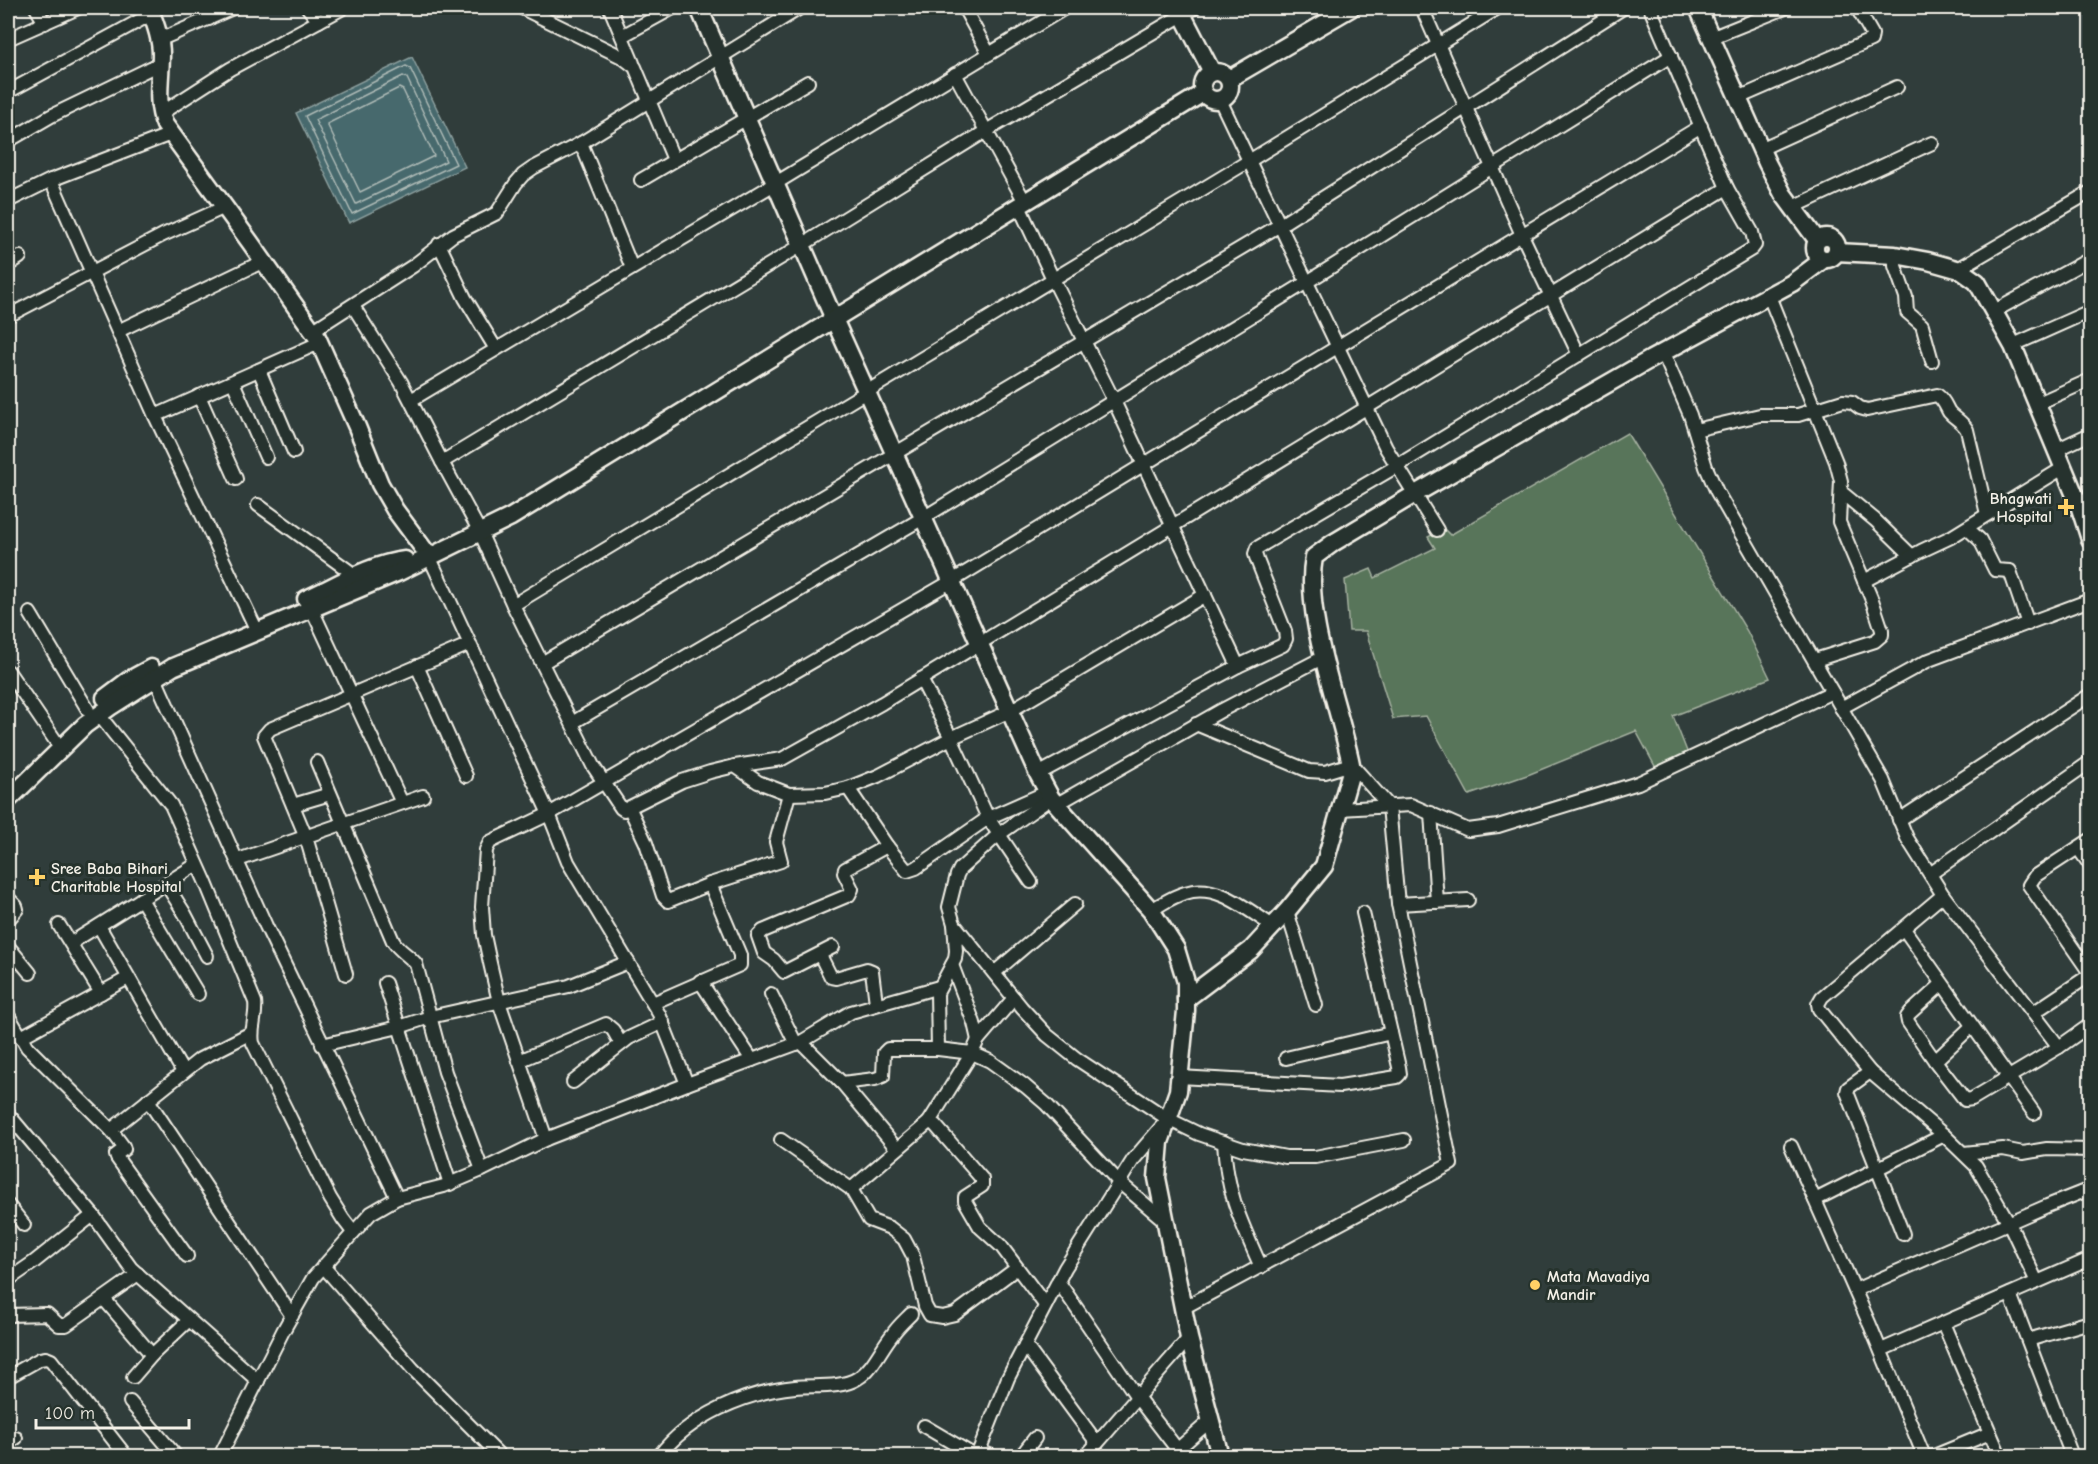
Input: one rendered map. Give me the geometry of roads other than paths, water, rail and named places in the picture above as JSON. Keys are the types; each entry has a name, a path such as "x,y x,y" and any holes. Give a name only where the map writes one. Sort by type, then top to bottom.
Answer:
{"street":[{"path":"36,8 45,23"},
{"path":"8,39 78,8"},
{"path":"159,40 206,13 233,8"},
{"path":"308,8 324,14"},
{"path":"160,114 230,69 324,14 343,8"},
{"path":"522,8 622,57 635,67"},
{"path":"610,8 674,160"},
{"path":"622,36 672,8"},
{"path":"699,8 834,319 1038,774 1052,798 1152,910 1176,949 1186,982 1186,999 1178,1091 1160,1142 1157,1178 1189,1338 1220,1456"},
{"path":"155,416 259,370 316,337 353,306 413,266 439,244 497,213 523,174 545,160 581,143 800,8"},
{"path":"964,8 989,54"},
{"path":"411,400 1065,8"},
{"path":"1229,80 1351,8"},
{"path":"1422,8 1440,44 1522,235 1579,355"},
{"path":"513,605 1498,8"},
{"path":"542,663 1280,225 1623,8"},
{"path":"1038,774 1238,666 1283,645 1286,639 1285,631 1257,560 1255,554 1257,548 1397,466 1752,249 1755,244 1752,232 1727,188 1650,8"},
{"path":"1698,8 1767,163 1784,194 1827,246 1928,261 1960,270 1977,282 2013,346 2088,504"},
{"path":"1706,8 1774,162 1827,246"},
{"path":"1718,35 1785,8"},
{"path":"1745,95 1871,40 1872,34 1857,8"},
{"path":"442,462 1185,10 1212,72"},
{"path":"8,92 146,14 159,40 160,114 171,134 264,261 316,337 380,484 395,510 429,556 549,814 568,862 653,1003 663,1022 687,1084"},
{"path":"572,723 923,518 1671,56"},
{"path":"8,141 51,117 161,63"},
{"path":"1212,72 1219,72 1229,80 1230,92 1220,100 1214,101 1203,93 1203,80 1212,72"},
{"path":"955,74 1022,204 1053,279 1114,400 1238,666"},
{"path":"641,180 808,82"},
{"path":"1767,146 1897,87"},
{"path":"8,800 93,713 129,680 170,659 255,627 358,582 429,556 511,517 1203,93"},
{"path":"1220,100 1367,407 1397,466 1437,530"},
{"path":"546,1139 499,1002 483,923 486,850 490,842 549,814 604,783 952,581 1701,126"},
{"path":"8,201 51,180 171,134"},
{"path":"581,143 632,268"},
{"path":"1800,204 1932,143"},
{"path":"51,180 155,416 255,627"},
{"path":"353,306 402,382 480,532 513,605 593,766 624,810 682,782 710,772 782,759 882,703 1727,188"},
{"path":"1963,266 2091,192"},
{"path":"8,316 91,270 225,207"},
{"path":"439,244 465,298 496,349"},
{"path":"1827,246 1917,254 1963,266 1973,270 1982,278 2018,343 2043,401 2060,448 2063,468 2091,539"},
{"path":"1186,999 1251,950 1287,911 1323,866 1350,775 1351,764 1318,631 1311,575 1314,558 1333,543 1415,494 1663,353 1792,283 1827,246"},
{"path":"1895,255 1895,266 1906,297 1907,312 1922,325 1932,361"},
{"path":"8,265 20,257"},
{"path":"2000,308 2091,259"},
{"path":"118,331 264,261"},
{"path":"1769,296 1836,462 1841,482 1839,522 1864,581 1882,635 1875,641 1815,660"},
{"path":"2018,343 2091,311"},
{"path":"1663,353 1695,430 1706,467 1717,492 1883,780 1899,820 1943,895 2060,1047"},
{"path":"259,370 294,452"},
{"path":"2043,401 2091,380"},
{"path":"232,382 267,457"},
{"path":"1695,430 1760,415 1792,416 1843,401 1852,402 1867,410 1936,395 1967,430 1987,514"},
{"path":"199,396 236,479"},
{"path":"2060,448 2091,434"},
{"path":"1864,581 1968,528 2063,468"},
{"path":"1841,492 1875,520 1912,556"},
{"path":"258,505 358,582"},
{"path":"1968,528 1980,540 1995,570 2008,569 2010,571 2028,624"},
{"path":"735,766 758,782 789,794 825,793 848,788 895,768 951,738 1010,711 1205,596"},
{"path":"1841,708 1929,660 2091,600"},
{"path":"309,604 402,803"},
{"path":"30,613 93,713 165,796 197,864 255,1002 256,1010 251,1033 253,1043 330,1198 354,1232"},
{"path":"8,787 55,740 93,713 173,667 255,627"},
{"path":"346,974 306,837 265,741 266,732 470,644"},
{"path":"938,1049 936,999 939,987 952,965 956,951 954,924 949,907 960,869 998,836 1052,798 1324,657"},
{"path":"417,666 466,776"},
{"path":"8,671 55,740"},
{"path":"155,678 266,926 397,1198"},
{"path":"921,678 988,818 1031,882"},
{"path":"1340,809 1411,805 1468,830 1498,826 1594,798 1659,774 1832,692"},
{"path":"1899,820 2091,695"},
{"path":"1196,724 1309,771 1325,772 1351,764"},
{"path":"317,762 396,946 416,964 445,1072 482,1170"},
{"path":"1930,874 2091,762"},
{"path":"1183,1308 1451,1164 1398,904 1389,806 1351,764"},
{"path":"848,788 904,869 912,871 988,818 1052,798"},
{"path":"293,805 330,794"},
{"path":"630,809 646,843 665,899 672,900 710,884 781,861 776,842 789,794"},
{"path":"238,860 423,796"},
{"path":"1431,813 1437,902"},
{"path":"2033,1013 2091,974 2029,885 2035,876 2091,840"},
{"path":"833,947 784,972 763,951 758,936 763,931 849,895 852,889 844,873 845,869 887,846"},
{"path":"2078,848 2091,865"},
{"path":"71,943 197,864"},
{"path":"166,884 207,956"},
{"path":"653,1003 740,965 741,960 710,884"},
{"path":"1152,910 1186,892 1206,890 1221,894 1273,926"},
{"path":"1943,895 1822,997 1818,1004 1822,1015 1870,1072 1964,1153 1982,1175 2009,1223 2037,1282"},
{"path":"8,898 17,909 8,920"},
{"path":"141,899 198,994"},
{"path":"1398,904 1468,900"},
{"path":"994,973 1075,904"},
{"path":"1287,911 1316,1005"},
{"path":"1179,1077 1340,1086 1393,1078 1400,1074 1363,914"},
{"path":"954,924 1033,1021 1064,1049 1168,1119 1243,1149 1286,1157 1315,1157 1404,1140"},
{"path":"60,925 101,993"},
{"path":"99,926 183,1072"},
{"path":"1904,929 2034,1113"},
{"path":"8,946 30,973"},
{"path":"820,955 831,977 836,978 867,969 872,970 876,1003"},
{"path":"322,1045 399,1027 430,1017 569,986 628,963"},
{"path":"952,965 978,1040"},
{"path":"21,1037 128,978"},
{"path":"700,981 752,1060"},
{"path":"385,983 450,1184"},
{"path":"1942,984 1907,1017 1935,1061 1962,1098 1968,1101 2060,1047 2091,1025"},
{"path":"220,1456 313,1278 371,1213 397,1198 450,1184 546,1139 798,1043 843,1015 876,1003 939,987"},
{"path":"771,994 798,1043 842,1083 897,1149"},
{"path":"851,1189 929,1122 978,1040 1014,998"},
{"path":"8,1015 27,1047 111,1130 123,1146 124,1149 116,1155 117,1158 187,1256"},
{"path":"573,1082 621,1044 640,1032 663,1022"},
{"path":"519,1061 606,1024 613,1030 621,1044"},
{"path":"1935,1061 1972,1026"},
{"path":"111,1130 183,1072 216,1050 251,1033"},
{"path":"1286,1058 1391,1033"},
{"path":"842,1083 883,1076 884,1053 888,1049 938,1049 972,1053 1003,1070 1046,1104 1119,1182 1165,1221"},
{"path":"1870,1072 1848,1088 1847,1092 1903,1234"},
{"path":"148,1100 292,1316"},
{"path":"8,1114 93,1215 131,1268 258,1381"},
{"path":"977,1455 1008,1378 1058,1281 1133,1160 1168,1119"},
{"path":"929,1122 935,1125 982,1179 982,1186 966,1197 966,1204 980,1227 1001,1246 1045,1305"},
{"path":"1815,1200 1944,1135"},
{"path":"782,1140 851,1189 869,1220 890,1228 904,1239 913,1256 925,1306 930,1315 942,1317 955,1314 1017,1268"},
{"path":"1224,1142 1225,1170 1234,1204 1261,1267"},
{"path":"1791,1146 1881,1350 1924,1456"},
{"path":"1964,1153 2003,1149 2023,1153 2047,1149 2091,1150"},
{"path":"1855,1290 2091,1189"},
{"path":"8,1204 24,1225"},
{"path":"8,1280 93,1215"},
{"path":"1881,1350 2091,1259"},
{"path":"323,1266 412,1369 500,1456"},
{"path":"8,1315 47,1314 59,1325 66,1326 138,1274"},
{"path":"1058,1281 1173,1453 1211,1420"},
{"path":"2010,1294 2072,1456"},
{"path":"105,1299 152,1355"},
{"path":"659,1456 690,1425 741,1400 783,1389 842,1384 858,1378 866,1371 892,1333 911,1314"},
{"path":"133,1377 152,1355 189,1320"},
{"path":"1943,1323 2000,1456"},
{"path":"2028,1340 2091,1323"},
{"path":"1086,1456 1189,1338"},
{"path":"1025,1345 1097,1443"},
{"path":"8,1377 40,1359 51,1360 126,1456"},
{"path":"130,1402 176,1456"},
{"path":"924,1426 977,1455 992,1456"},
{"path":"1934,1456 1990,1433"},
{"path":"1021,1456 1035,1438"}],"water":[{"path":"412,57 465,167 349,223 296,113"}],"place":[{"name":"Bhagwati Hospital","path":"2066,507"},
{"name":"Sree Baba Bihari Charitable Hospital","path":"37,877"},
{"name":"Mata Mavadiya Mandir","path":"1535,1285"}]}
